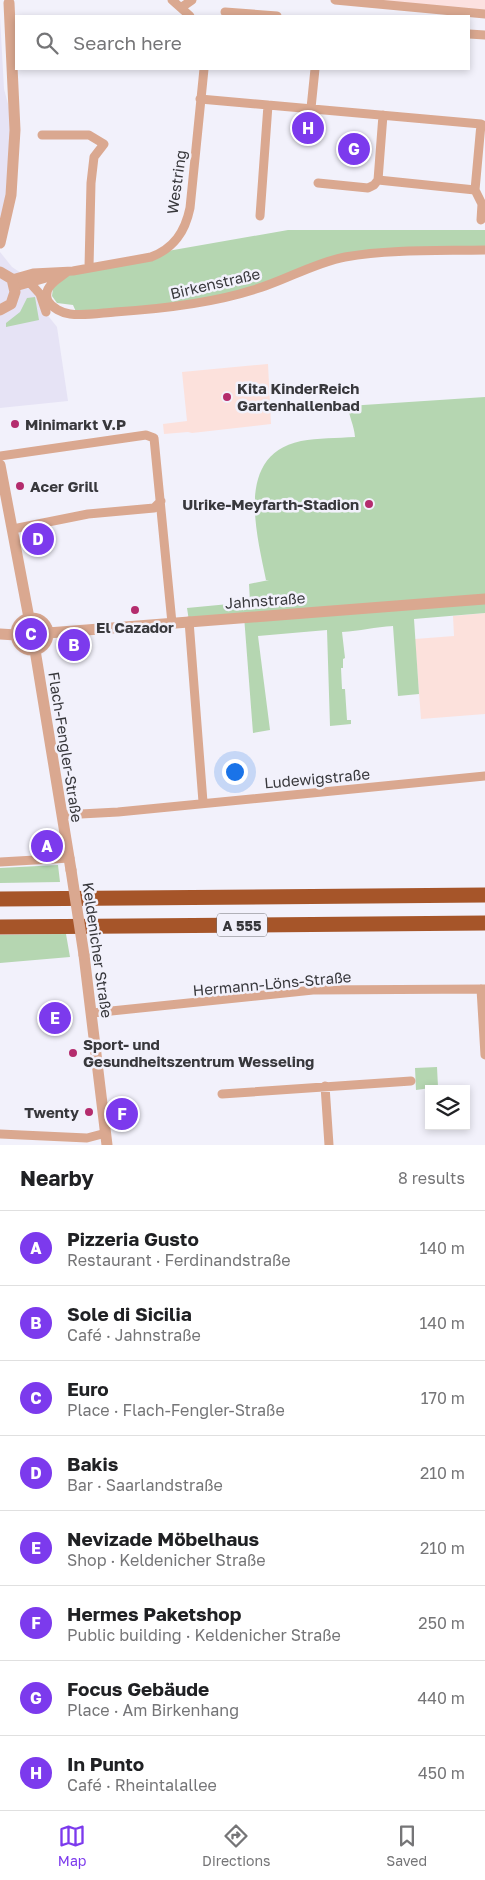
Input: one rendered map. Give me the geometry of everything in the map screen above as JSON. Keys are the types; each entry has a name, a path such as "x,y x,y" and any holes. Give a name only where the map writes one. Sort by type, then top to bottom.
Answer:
{"highway":[{"name":"A 555","path":"0,899 485,895"},
{"name":"A 555","path":"0,927 485,923"}],"street":[{"path":"172,0 189,15"},
{"path":"182,7 192,0"},
{"path":"336,0 485,14"},
{"path":"0,243 11,195 15,130 9,3"},
{"path":"225,12 264,15"},
{"path":"470,34 485,35"},
{"name":"Westring","path":"13,283 30,284 66,272 151,257 170,247 180,235 190,208 204,70"},
{"path":"311,108 315,70"},
{"path":"200,99 383,114 483,125 475,190 482,204 481,220"},
{"path":"260,216 268,105"},
{"path":"318,183 368,188 374,185 378,180 383,114"},
{"path":"42,135 89,135 104,144 94,157 89,267"},
{"path":"378,180 475,190"},
{"name":"Birkenstraße","path":"66,272 46,292 49,302 55,309 71,314 96,314 167,309 252,291 326,261 345,257 380,252 485,250"},
{"path":"0,272 13,283 14,299 7,307 0,310"},
{"name":"Westring","path":"13,283 33,273 66,272"},
{"path":"30,284 40,294 46,312"},
{"path":"0,456 149,435 155,442 172,623"},
{"path":"0,465 29,618"},
{"path":"13,529 88,514 154,508 161,501"},
{"name":"Jahnstraße","path":"48,633 485,599"},
{"path":"29,618 40,620 47,628 48,633 44,644 35,650 29,650 19,645 16,634 19,624 29,618"},
{"path":"189,621 204,802"},
{"path":"0,634 16,634"},
{"name":"Flach-Fengler-Straße","path":"35,650 70,859"},
{"name":"Ludewigstraße","path":"62,815 485,776"},
{"path":"0,862 70,859"},
{"name":"Keldenicher Straße","path":"70,859 92,1013 107,1145"},
{"path":"483,989 485,1055"},
{"name":"Hermann-Löns-Straße","path":"92,1013 313,990 483,989"},
{"path":"222,1094 234,1095 325,1086 411,1081"},
{"path":"325,1086 329,1145"},
{"path":"0,1134 87,1138 106,1133"}],"shaded area":[{"path":"351,0 485,0 485,11"},
{"path":"0,17 4,89 15,130 0,243"},
{"path":"0,252 12,267 27,277 41,307 57,327 68,401 0,408"},
{"name":"Kita KinderReich Gartenhallenbad","path":"268,364 271,424 192,433 164,434 163,424 187,421 182,372"},
{"path":"485,613 485,714 421,719 415,639 454,636 453,616"}],"green space":[{"path":"288,230 485,230 485,246 345,256 256,289 167,309 77,314 73,305 57,303 52,296 53,288 73,271 162,252"},
{"path":"35,297 39,320 6,327 6,323 20,312 27,298"},
{"name":"Ulrike-Meyfarth-Stadion","path":"485,397 485,613 414,619 419,694 398,696 393,626 342,632 345,658 343,659 343,668 341,668 342,689 345,689 347,720 351,720 351,724 330,726 327,630 258,636 270,730 253,733 244,616 189,621 187,608 250,602 249,584 269,580 266,580 255,519 255,498 258,479 266,462 280,449 301,441 355,437 348,406"},
{"path":"58,865 60,882 0,883 0,868"},
{"path":"66,934 70,957 0,963 0,935"},
{"path":"437,1067 438,1085 425,1085 425,1089 416,1090 415,1068"}],"place":[{"name":"In Punto","path":"308,128"},
{"name":"Focus Gebäude","path":"354,149"},
{"name":"Kita KinderReich Gartenhallenbad","path":"227,397"},
{"name":"Minimarkt V.P","path":"15,424"},
{"name":"Acer Grill","path":"20,486"},
{"name":"Ulrike-Meyfarth-Stadion","path":"369,504"},
{"name":"Bakis","path":"38,539"},
{"name":"El Cazador","path":"135,610"},
{"name":"Euro","path":"31,634"},
{"name":"Sole di Sicilia","path":"74,645"},
{"name":"Pizzeria Gusto","path":"47,846"},
{"name":"Nevizade Möbelhaus","path":"55,1018"},
{"name":"Sport- und Gesundheitszentrum Wesseling","path":"73,1053"},
{"name":"Twenty","path":"89,1112"},
{"name":"Hermes Paketshop","path":"122,1114"}]}
